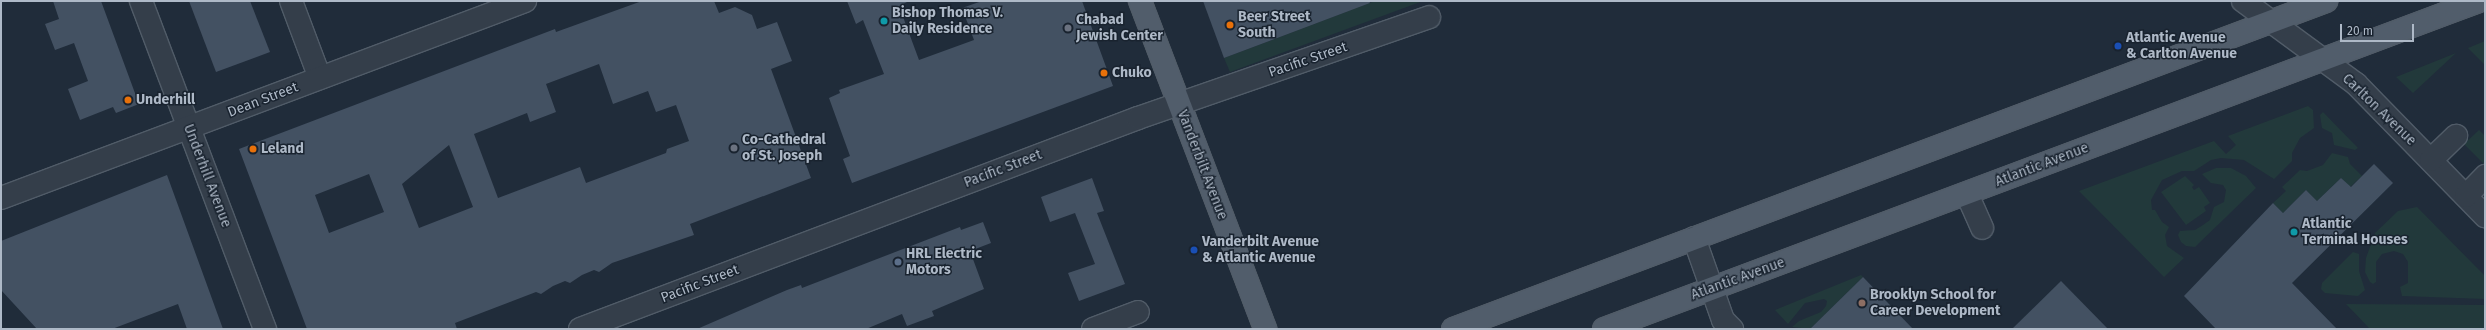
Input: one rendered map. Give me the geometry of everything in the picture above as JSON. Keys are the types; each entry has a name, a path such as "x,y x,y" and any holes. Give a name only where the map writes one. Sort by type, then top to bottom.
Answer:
{"main road":[{"name":"Vanderbilt Avenue","path":"1140,1 1265,329"},
{"path":"1454,329 2326,1"},
{"name":"Atlantic Avenue","path":"1604,329 2479,1"}],"street":[{"name":"Underhill Avenue","path":"141,1 265,329"},
{"path":"291,1 320,78"},
{"name":"Dean Street","path":"1,198 525,1"},
{"name":"Carlton Avenue","path":"2243,1 2356,84 2485,216"},
{"name":"Pacific Street","path":"580,329 1179,104 1429,17"},
{"path":"2431,160 2456,136"},
{"path":"2466,196 2485,176"},
{"path":"1967,194 1982,228"},
{"path":"1694,238 1723,320 1732,329"},
{"path":"1093,329 1138,312"}],"green space":[{"path":"1375,1 1423,1 1230,72 1224,58"},
{"path":"2485,41 2485,65 2468,48"},
{"path":"2456,53 2413,93 2396,77"},
{"path":"2308,106 2313,110 2314,128 2300,138 2292,153 2292,161 2274,179 2244,160 2221,158 2211,160 2194,171 2182,171 2162,180 2151,200 2152,210 2155,210 2162,222 2169,227 2165,235 2167,246 2184,258 2164,277 2079,191 2214,141 2226,154 2236,145 2228,136"},
{"path":"2323,112 2358,148 2355,150 2334,145 2332,133 2322,128 2320,115"},
{"path":"2479,130 2485,136 2485,165 2464,144"},
{"path":"2332,153 2348,157 2350,164 2362,176 2350,187 2341,178 2317,201 2306,190 2283,213 2273,203 2286,191 2282,187 2300,170 2307,171 2323,165"},
{"path":"2216,168 2231,168 2246,176 2256,188 2195,247 2186,246 2181,242 2178,235 2180,231 2195,230 2203,225 2210,220 2214,207 2224,202 2226,190 2223,185 2211,183 2202,174"},
{"path":"2185,176 2194,185 2192,187 2194,190 2199,187 2210,203 2204,207 2206,211 2186,225 2161,192"},
{"path":"2417,207 2485,276 2485,299 2402,296 2400,287 2408,283 2408,262 2403,254 2394,251 2382,254 2376,262 2376,282 2373,284 2370,282 2365,272 2366,258 2375,233 2398,211"},
{"path":"2353,252 2359,254 2359,271 2365,290 2358,296 2325,293 2321,289 2322,283"},
{"path":"1861,275 1863,277 1810,329 1792,327 1799,321 1821,312 1826,306 1827,301 1824,299 1805,303 1788,324 1775,310"},
{"path":"2346,304 2485,305 2485,329 2370,329"}],"building":[{"path":"53,1 101,1 139,104 116,113 113,107 80,120 68,89 88,81 74,43 55,50 45,24 59,19"},
{"path":"189,1 250,1 270,52 216,72"},
{"path":"642,1 714,1 719,13 735,7 752,15 757,29 777,22 792,61 771,69 811,178 690,224 694,235 612,263 599,272 594,270 582,275 570,283 565,281 553,286 541,294 536,292 455,323 457,329 307,329 239,149 555,29 556,32","holes":["599,64 613,104 648,91 656,112 676,105 689,141 667,149 666,153 586,183 580,167 498,198 474,134 527,113 530,122 556,112 546,84","449,145 473,207 419,228 402,184","369,174 384,212 329,233 315,195"]},
{"path":"847,1 909,1 899,6 919,60 974,40 962,8 982,1 1082,1 1113,86 852,183 843,159 850,156 829,98 840,93 839,90 884,74 863,20 856,24"},
{"path":"1203,1 1369,1 1370,3 1224,58"},
{"name":"Atlantic Terminal Houses","path":"2374,164 2393,183 2292,283 2337,329 2216,329 2184,296 2273,203 2283,213 2306,190 2317,201 2341,178 2351,187"},
{"path":"167,175 223,329 187,329 178,304 112,329 37,329 1,290 1,241"},
{"path":"1092,178 1104,211 1097,213 1125,284 1079,301 1068,273 1095,264 1075,213 1050,222 1041,197"},
{"path":"983,222 991,243 970,251 984,289 932,311 934,316 907,326 902,314 866,329 697,329 787,290 801,285 802,288 960,227 961,230"},
{"name":"Brooklyn School for Career Development","path":"1863,277 1913,329 1810,329"},
{"name":"Brooklyn School for Career Development","path":"2061,281 2108,329 2012,329"}],"place":[{"name":"Bishop Thomas V. Daily Residence","path":"884,21"},
{"name":"Beer Street South","path":"1230,25"},
{"name":"Chabad Jewish Center","path":"1068,28"},
{"name":"Atlantic Avenue & Carlton Avenue","path":"2118,46"},
{"name":"Chuko","path":"1104,73"},
{"name":"Underhill","path":"128,100"},
{"name":"Co-Cathedral of St. Joseph","path":"734,148"},
{"name":"Leland","path":"253,149"},
{"name":"Atlantic Terminal Houses","path":"2294,232"},
{"name":"Vanderbilt Avenue & Atlantic Avenue","path":"1194,250"},
{"name":"HRL Electric Motors","path":"898,262"},
{"name":"Brooklyn School for Career Development","path":"1862,303"}]}
